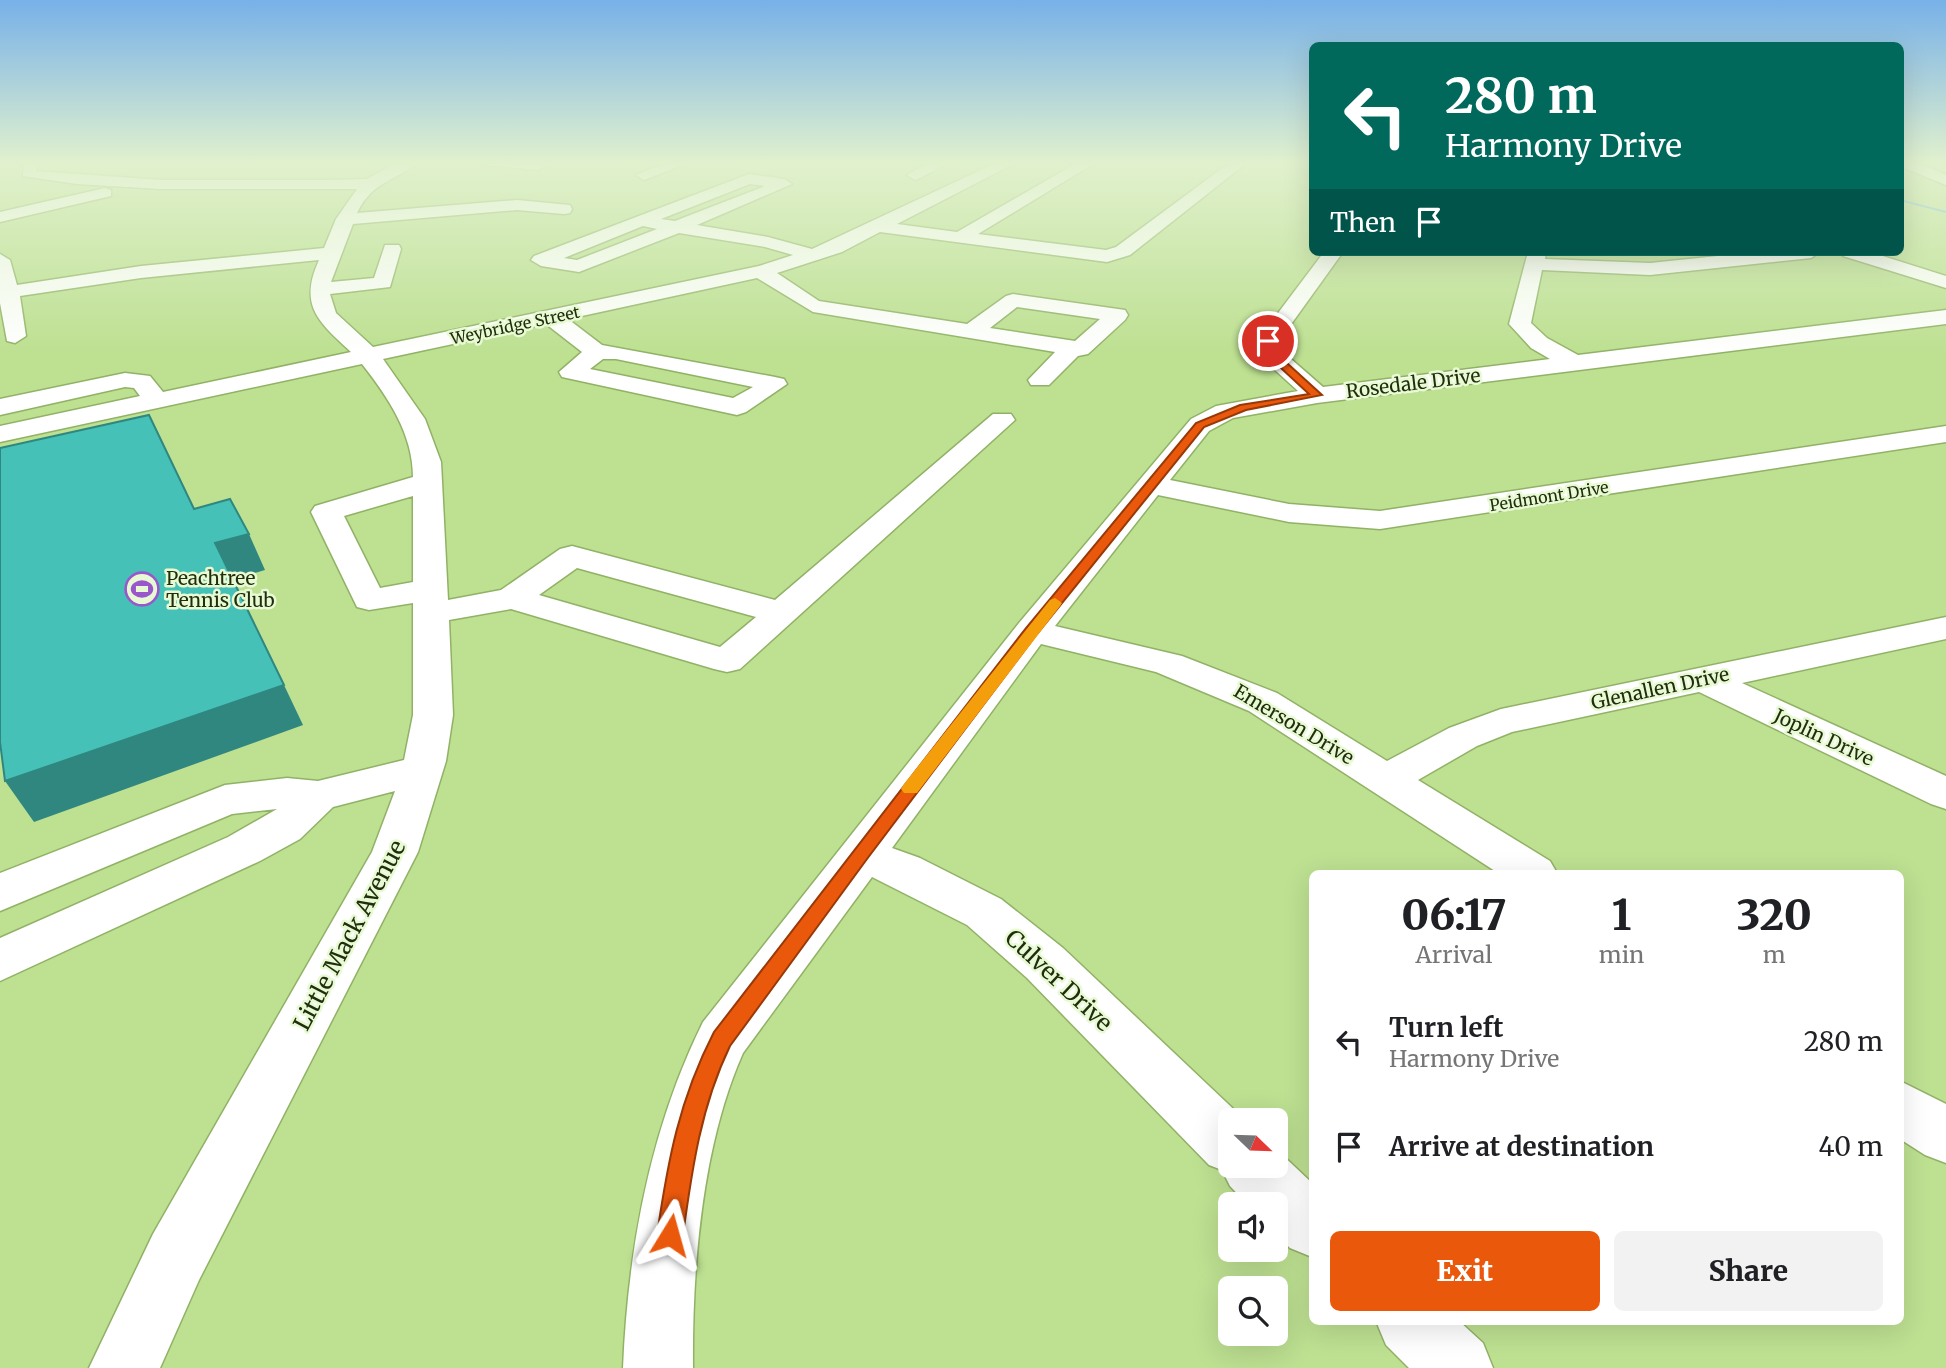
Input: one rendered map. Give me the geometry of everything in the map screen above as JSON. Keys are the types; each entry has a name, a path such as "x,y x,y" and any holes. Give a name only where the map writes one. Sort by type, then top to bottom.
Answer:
{"street":[{"path":"343,225 321,289 383,283 392,250"},
{"path":"631,225 541,260 579,266 680,225"},
{"path":"669,225 768,242 814,256"},
{"name":"Weybridge Street","path":"0,434 761,272 814,256 883,225"},
{"path":"958,238 981,225"},
{"path":"879,227 1095,257 1123,251 1158,225"},
{"path":"9,292 141,272 332,253"},
{"path":"1317,395 1272,355 1268,341 1331,256"},
{"path":"1574,363 1539,343 1520,324 1536,258 1650,269 1773,256"},
{"path":"1863,256 1946,282"},
{"path":"0,260 9,292 15,336"},
{"path":"761,272 813,306 1025,341 1080,349 1117,315 1013,300 971,332"},
{"name":"Little Mack Avenue","path":"124,1368 176,1257 396,852 422,770 433,715 432,601 425,452 416,426 368,357 327,314 320,298 321,289"},
{"path":"1025,341 1065,308"},
{"path":"551,317 597,352 616,352 775,384 737,407 571,372 575,366 597,352"},
{"name":"Rosedale Drive","path":"659,1368 658,1316 680,1167 703,1078 722,1039 1032,631 1190,436 1211,419 1244,407 1317,395 1946,317"},
{"path":"1040,380 1073,348"},
{"path":"0,407 125,380 141,381 157,401"},
{"path":"428,482 326,512 369,600 512,598 727,661 1002,420"},
{"name":"Peidmont Drive","path":"1152,485 1289,513 1380,520 1946,435"},
{"path":"512,598 572,556 782,612"},
{"name":"Glenallen Drive","path":"1386,780 1463,737 1501,722 1946,628"},
{"name":"Emerson Drive","path":"1032,631 1169,664 1230,685 1295,720 1528,870"},
{"name":"Joplin Drive","path":"1702,679 1946,794"},
{"path":"0,893 225,800 287,793 318,796 422,770"},
{"path":"0,961 244,849 284,828 318,796"},
{"name":"Culver Drive","path":"860,854 903,870 984,912 1045,963 1218,1133"},
{"path":"1904,1110 1946,1136"},
{"path":"1263,1178 1309,1223"},
{"path":"1414,1325 1458,1368"}],"building":[{"path":"149,415 194,509 230,499 249,534 215,543 284,685 5,781 0,742 0,448"}],"slow traffic":[{"path":"910,789 1055,603"}],"place":[{"name":"Peachtree Tennis Club","path":"142,589"}],"route":[{"path":"670,1235 682,1153 703,1078 722,1039 860,854 1032,631 1200,425 1225,412 1244,407 1317,395 1272,355 1268,341"}]}
